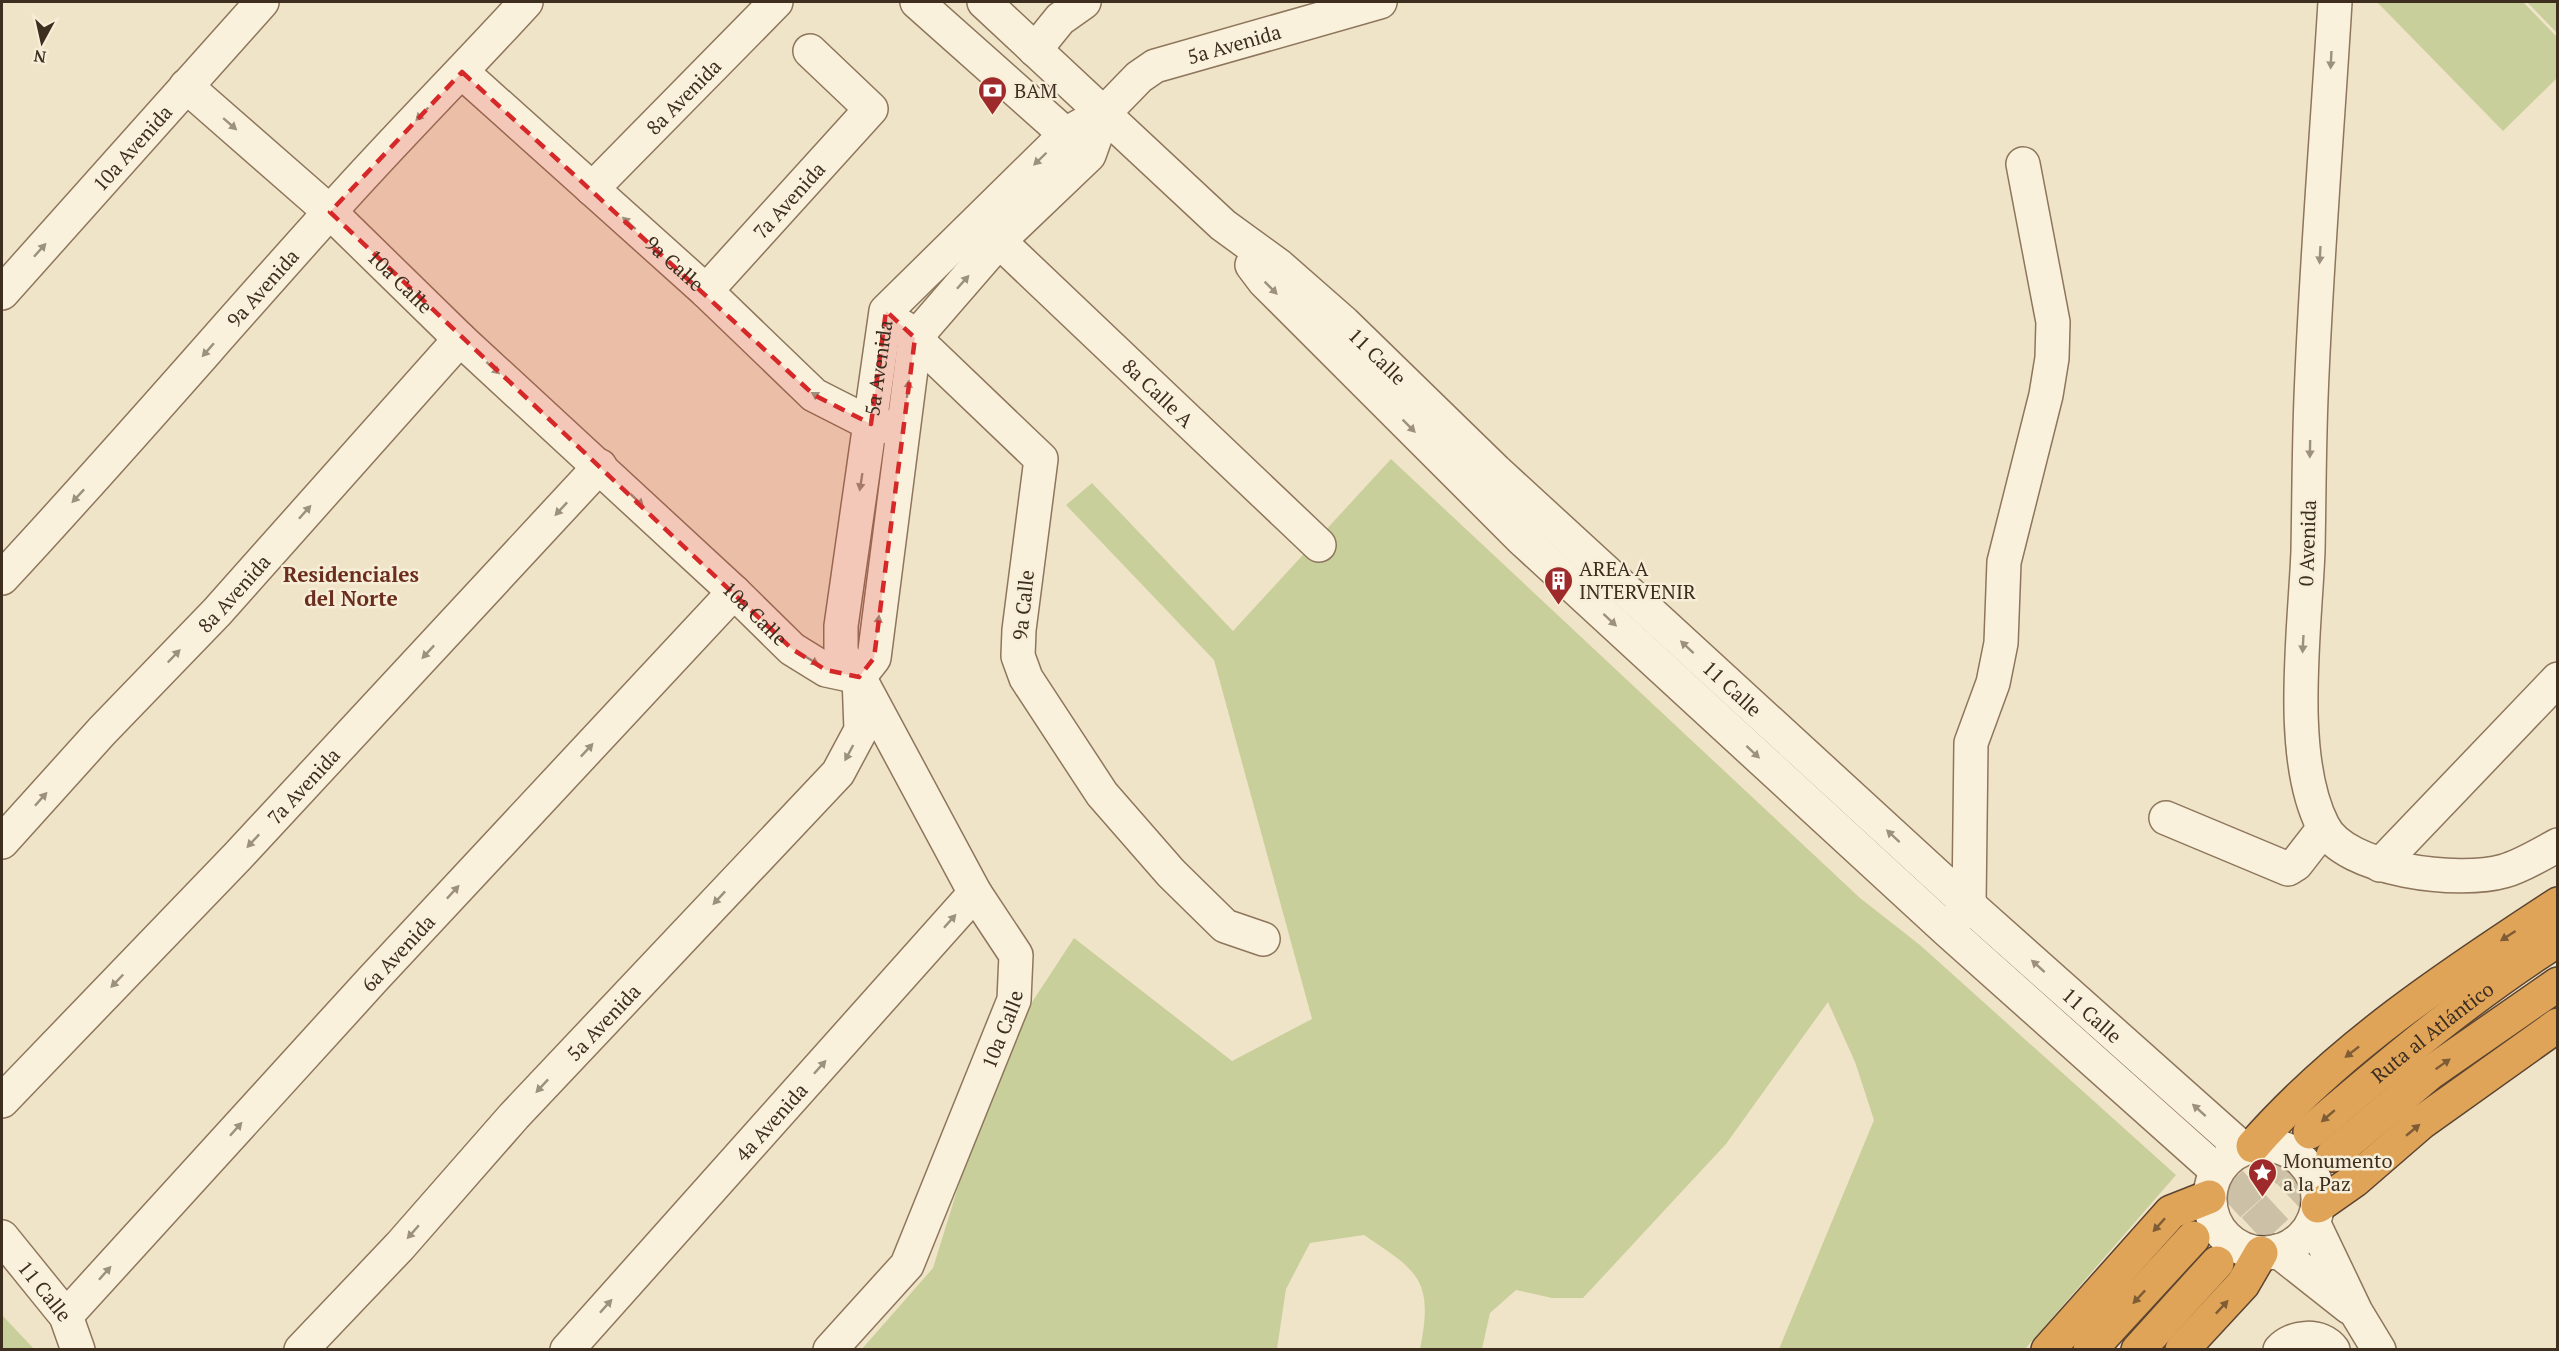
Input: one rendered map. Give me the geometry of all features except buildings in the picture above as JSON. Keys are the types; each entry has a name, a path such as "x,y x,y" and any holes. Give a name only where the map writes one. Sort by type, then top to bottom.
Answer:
{"highway":[{"path":"2248,1147 2288,1106 2345,1056 2462,967 2558,904"},
{"name":"Ruta al Atlántico","path":"2310,1132 2400,1055 2558,940"},
{"name":"Ruta al Atlántico","path":"2333,1155 2430,1073 2558,984"},
{"path":"2316,1214 2422,1122 2523,1047 2558,1024"},
{"path":"2048,1350 2171,1212 2213,1184"},
{"path":"2090,1350 2193,1239"},
{"path":"2182,1350 2243,1284 2269,1252"},
{"path":"2138,1350 2217,1263"}],"street":[{"name":"10a Avenida","path":"2,293 262,2"},
{"name":"9a Avenida","path":"2,578 87,487 330,212 526,2"},
{"name":"8a Avenida","path":"592,189 776,2"},
{"path":"917,2 1078,144"},
{"name":"11 Calle","path":"984,2 1223,225 1278,265 1344,323 1496,471 1969,905 2248,1147"},
{"path":"1035,50 1060,19 1084,2"},
{"name":"5a Avenida","path":"858,677 874,658 915,338 999,241 1104,113 1139,77 1155,66 1380,2"},
{"name":"0 Avenida","path":"2335,2 2311,398 2308,553 2301,678 2304,744 2310,797 2324,828 2338,845 2380,865 2440,874 2475,876 2505,871 2558,845"},
{"name":"7a Avenida","path":"706,291 871,109 810,51"},
{"name":"9a Calle","path":"462,72 706,291 814,395 871,424 903,430"},
{"name":"10a Calle","path":"186,86 330,212 460,339 734,591 792,649 826,670 858,677 975,893 1016,955 1014,1000 908,1265 830,1350"},
{"name":"5a Avenida","path":"301,1350 400,1246 514,1116 838,773 861,730 858,677 841,654 840,626 886,311 1078,144"},
{"path":"1947,930 1969,905 1971,743 1992,683 2001,643 2004,562 2046,395 2052,358 2053,322 2023,164"},
{"name":"11 Calle","path":"1223,225 1264,281 1522,539 1947,930 2213,1184"},
{"name":"8a Calle A","path":"999,241 1319,545"},
{"name":"9a Calle","path":"886,311 1041,459 1019,630 1018,656 1026,678 1101,794 1171,873 1225,926 1263,939"},
{"name":"8a Avenida","path":"2,842 102,731 217,612 460,339"},
{"name":"7a Avenida","path":"2,1101 237,857 600,466"},
{"name":"6a Avenida","path":"66,1316 373,978 734,591"},
{"path":"2380,865 2558,680"},
{"path":"2166,818 2288,869 2296,864 2324,828"},
{"name":"4a Avenida","path":"567,1350 975,893"},
{"path":"2316,1214 2298,1240 2269,1252 2245,1250 2230,1241 2219,1228 2211,1213 2213,1184 2228,1158 2248,1147 2270,1145 2286,1149 2301,1159 2312,1173 2317,1188 2316,1214 2356,1312 2379,1350"},
{"name":"11 Calle","path":"2,1237 66,1316 78,1350"},
{"path":"2269,1252 2356,1312"},
{"path":"2280,1350 2286,1343 2296,1339 2309,1339 2319,1340 2333,1350"}],"highlighted area":[{"path":"462,72 814,395 871,424 886,311 915,338 874,658 859,677 826,670 792,649 330,212"}],"green space":[{"path":"2377,2 2523,2 2557,37 2557,78 2503,131"},
{"path":"2527,2 2557,2 2557,33"},
{"path":"1391,459 1860,898 1920,945 2176,1175 2025,1349 1779,1349 1874,1120 1855,1062 1828,1002 1726,1144 1583,1298 1552,1298 1516,1290 1490,1313 1482,1349 1420,1349 1425,1307 1423,1292 1409,1269 1398,1258 1364,1235 1310,1243 1286,1289 1277,1349 861,1350 933,1268 1000,1051 1074,938 1232,1061 1312,1019 1214,660 1066,505 1092,483 1233,631"},
{"path":"2,1315 34,1349 2,1349"}],"tunnel":[{"path":"2193,1238 2310,1132"},
{"path":"2217,1263 2333,1155"}],"place":[{"name":"BAM","path":"993,116"},
{"name":"AREA A INTERVENIR","path":"1558,606"},
{"name":"Monumento a la Paz","path":"2262,1198"}],"district":[{"name":"Residenciales del Norte","path":"351,586"}]}
